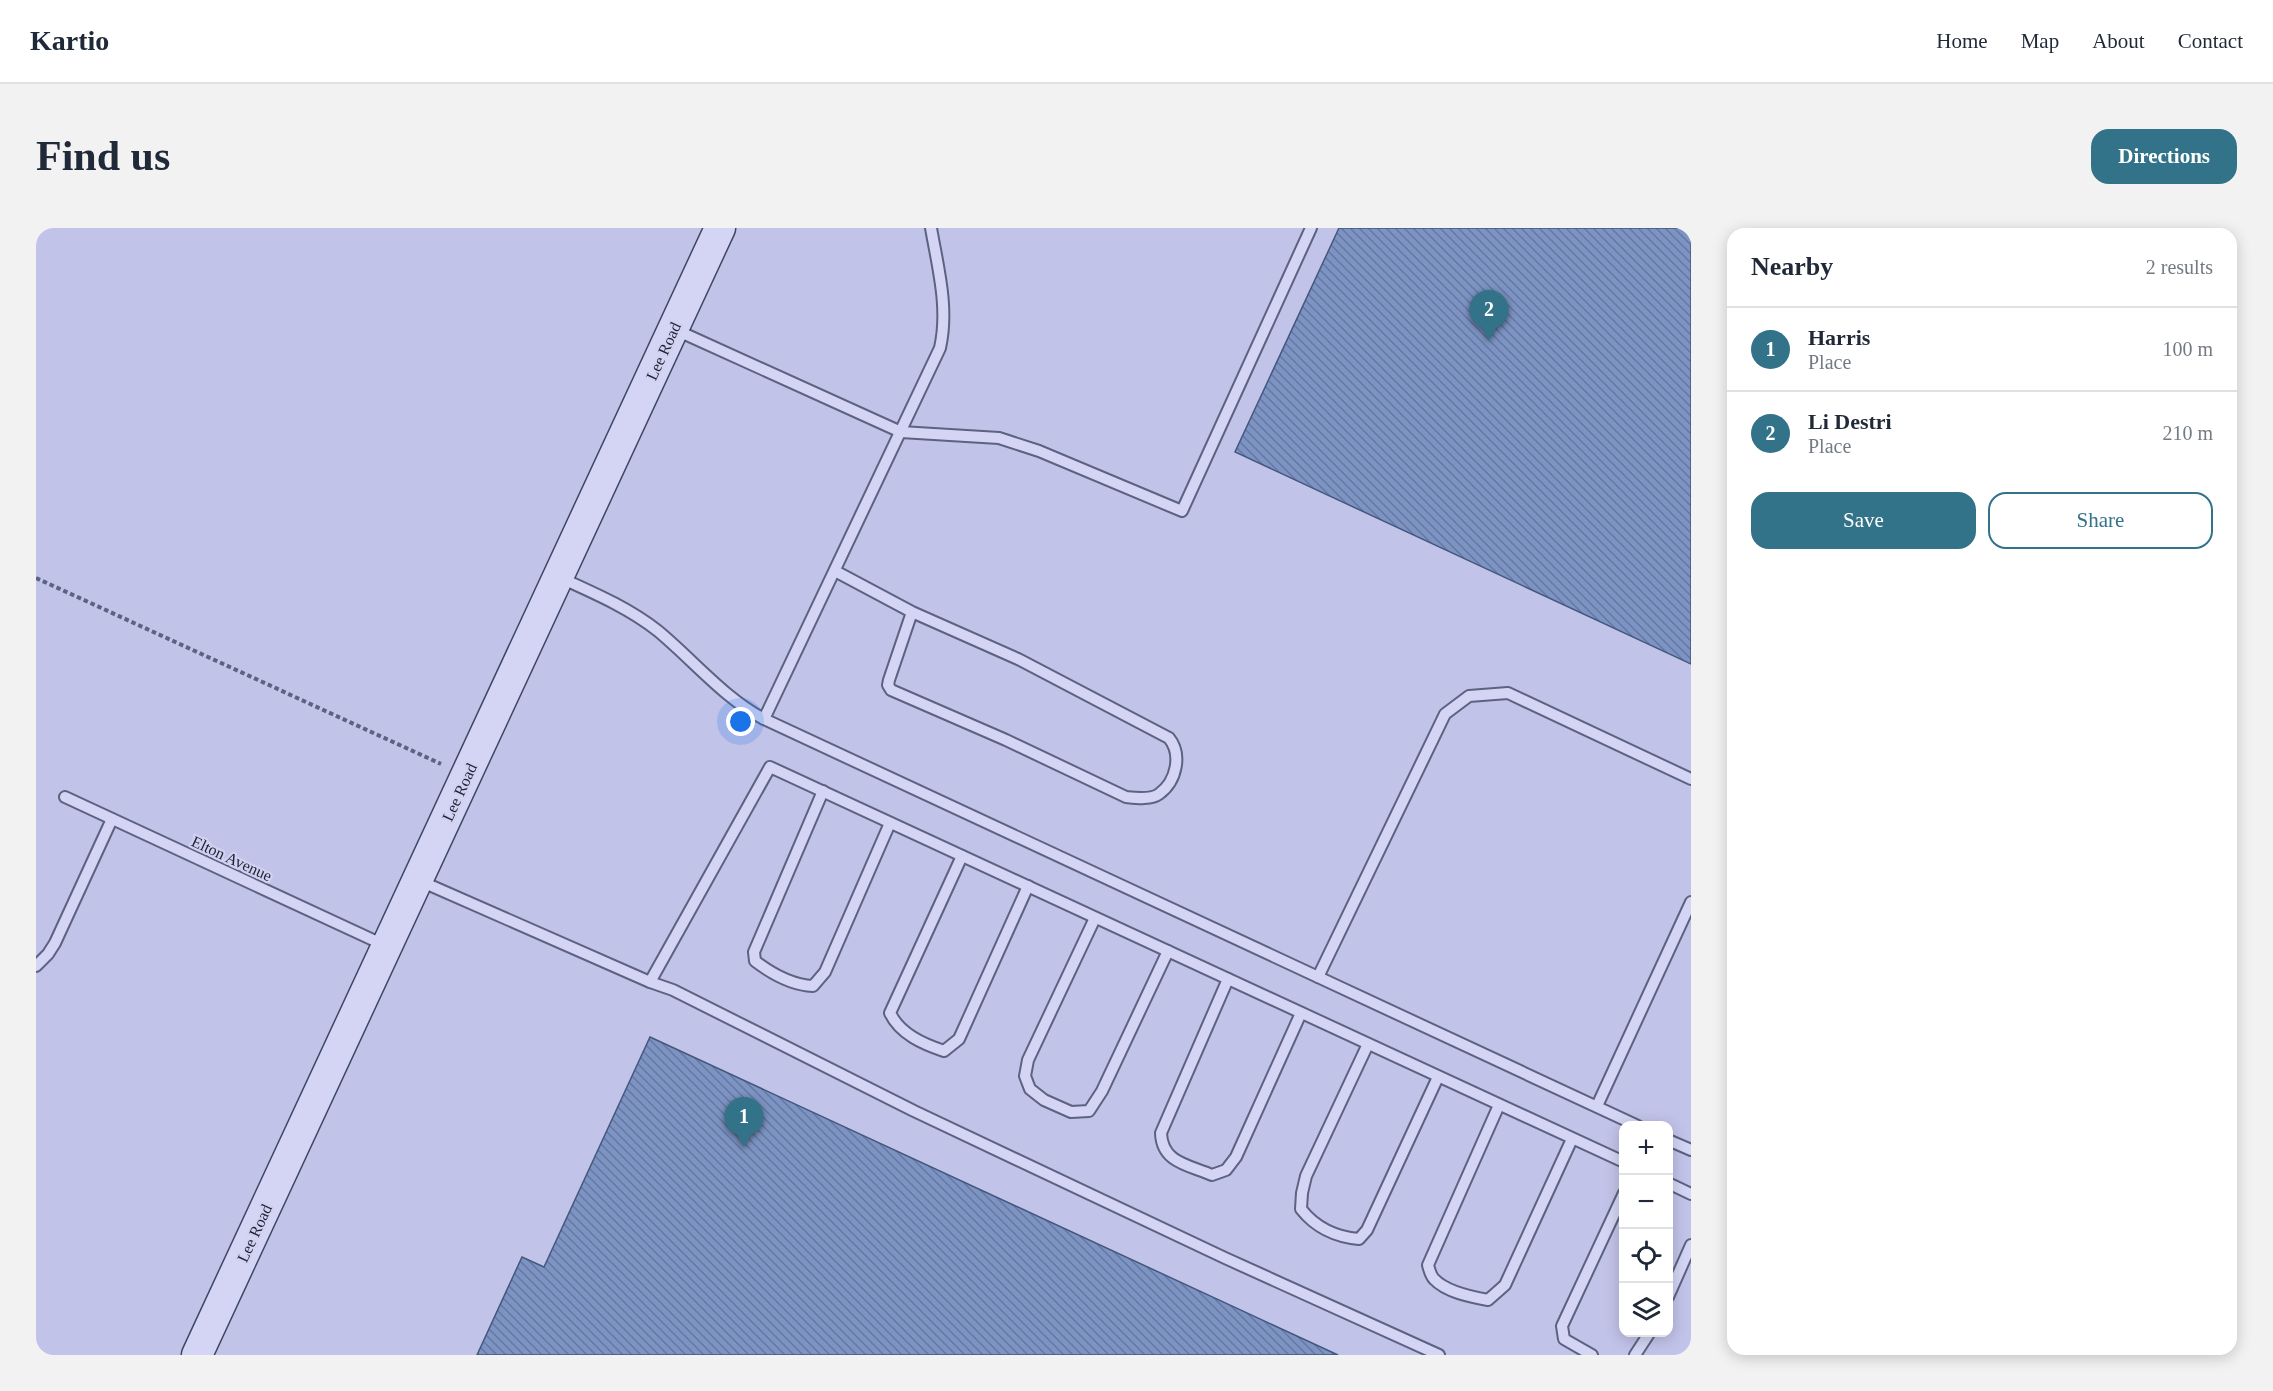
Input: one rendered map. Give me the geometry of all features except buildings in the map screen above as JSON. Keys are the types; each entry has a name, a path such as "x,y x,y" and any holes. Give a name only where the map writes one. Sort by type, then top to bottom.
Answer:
{"street":[{"name":"Lee Road","path":"197,1355 720,228"}],"lane":[{"path":"764,719 940,348 944,330 944,304 930,228"},
{"path":"673,328 901,432 999,438 1039,451 1182,511 1311,228"},
{"path":"835,572 912,612 1018,659 1169,738 1175,746 1177,757 1175,771 1167,785 1158,795 1144,798 1126,797 1006,740 891,690 888,680 912,612"},
{"path":"558,577 637,616 741,705 764,719 1629,1121"},
{"path":"1318,977 1445,714 1469,696 1508,693 1691,779"},
{"path":"650,982 770,767 1619,1160"},
{"path":"823,791 754,952 755,962 768,971 800,986 813,986 825,972 890,823"},
{"name":"Elton Avenue","path":"65,797 387,946"},
{"path":"36,966 55,943 112,819"},
{"path":"962,856 890,1013 896,1024 923,1044 944,1051 959,1039 1028,886"},
{"path":"418,879 650,982 673,990 1000,1152 1439,1355"},
{"path":"1597,1106 1691,902"},
{"path":"1095,918 1028,1060 1025,1076 1030,1089 1044,1100 1071,1112 1089,1111 1102,1091 1168,951"},
{"path":"1228,979 1161,1133 1161,1146 1169,1157 1183,1164 1212,1175 1226,1170 1236,1157 1301,1013"},
{"path":"1368,1044 1306,1176 1302,1193 1301,1209 1310,1220 1341,1237 1359,1239 1367,1230 1438,1077"},
{"path":"1499,1105 1428,1265 1433,1278 1467,1296 1488,1300 1505,1285 1572,1139"},
{"path":"1673,1142 1691,1150"},
{"path":"1673,1185 1691,1194"},
{"path":"1592,1355 1564,1339 1562,1326 1619,1202"},
{"path":"1673,1286 1691,1245"},
{"path":"1635,1355 1647,1337"}],"path":[{"path":"36,578 466,776"}],"place":[{"name":"Li Destri","path":"1489,340"},
{"name":"Harris","path":"744,1147"}]}
